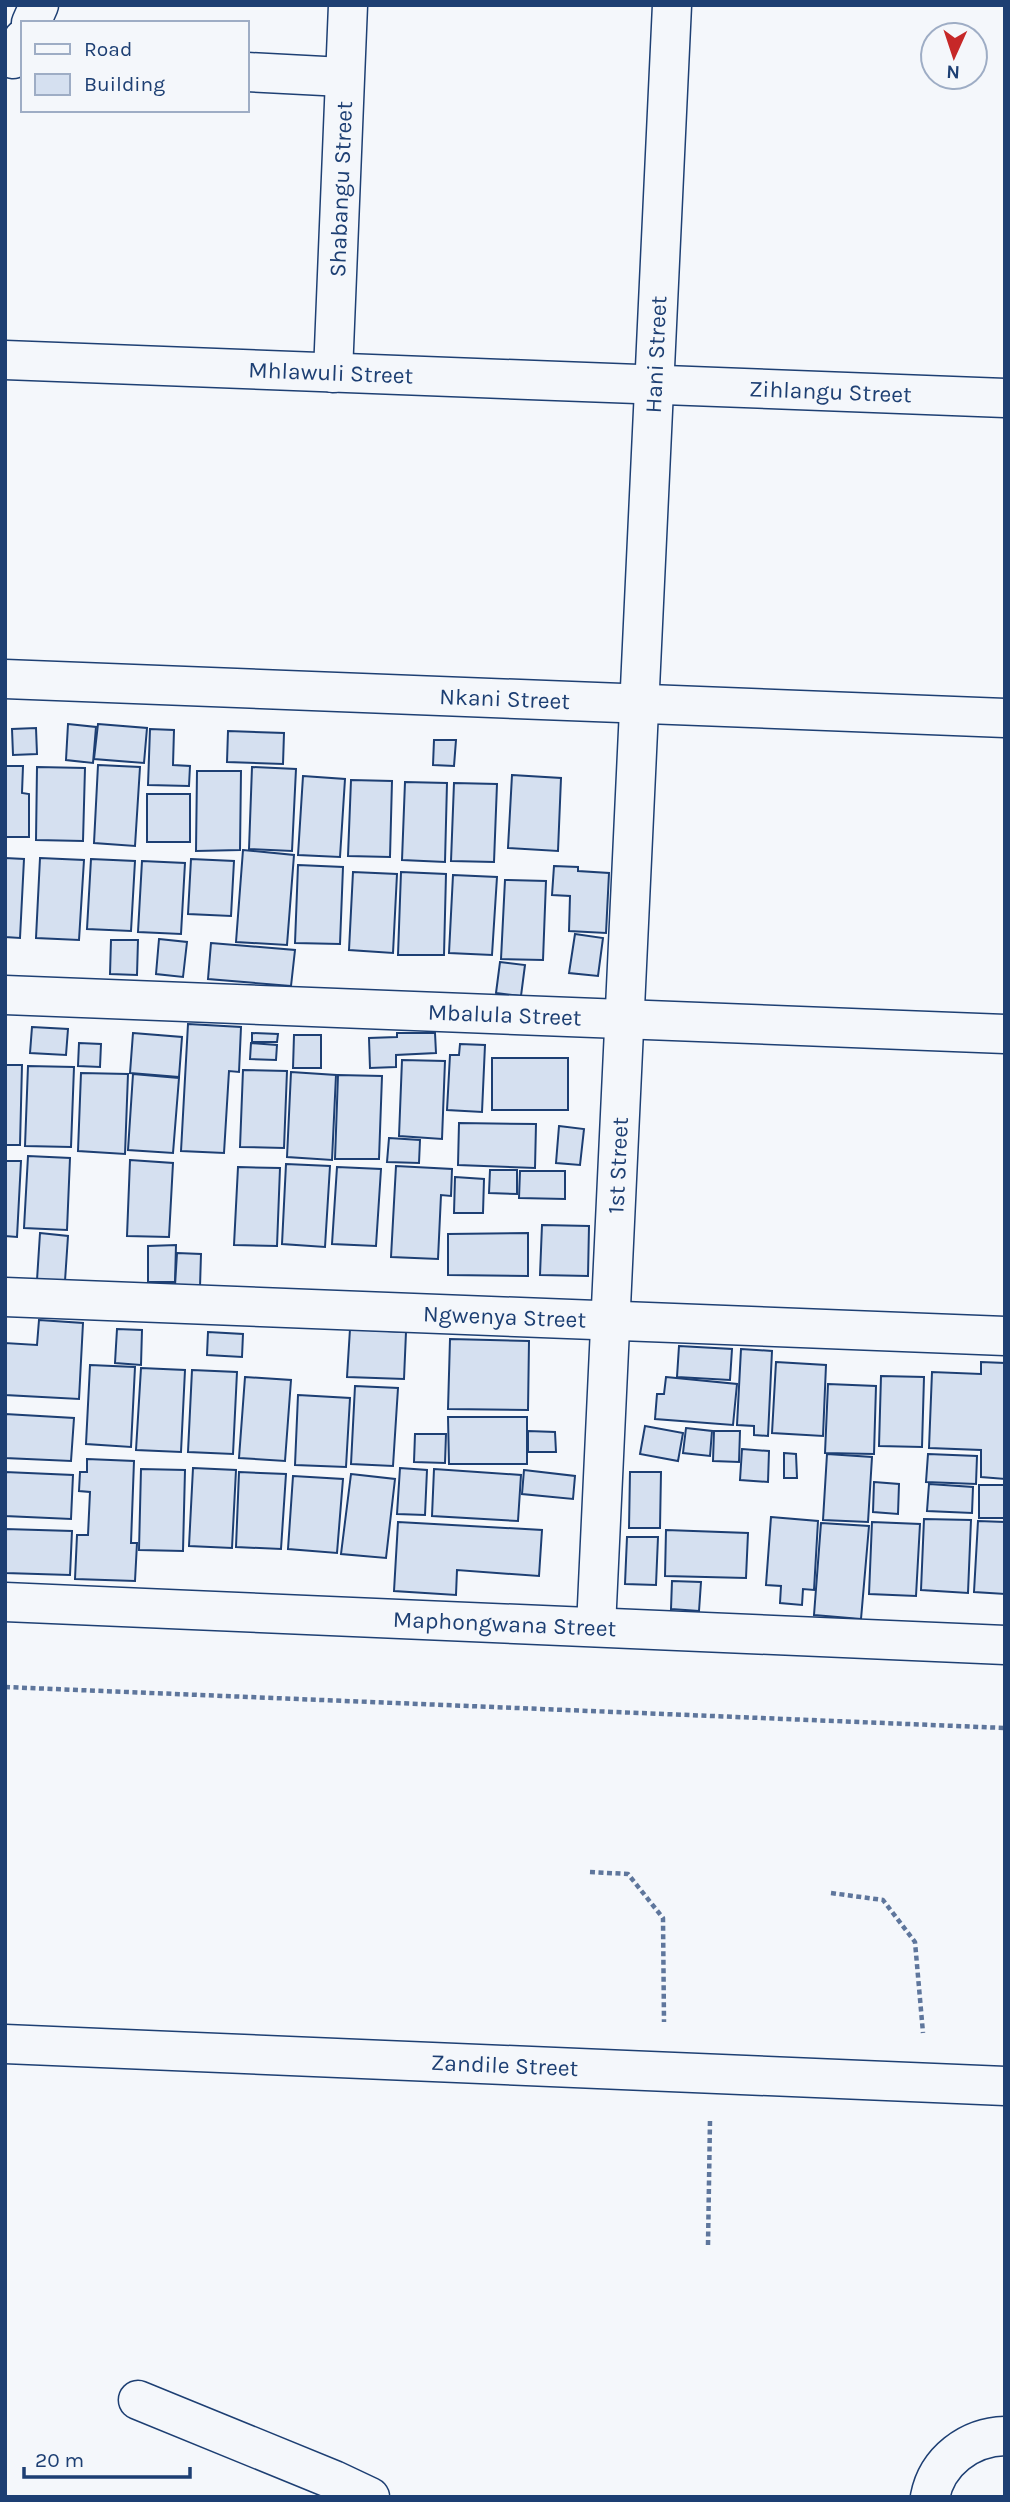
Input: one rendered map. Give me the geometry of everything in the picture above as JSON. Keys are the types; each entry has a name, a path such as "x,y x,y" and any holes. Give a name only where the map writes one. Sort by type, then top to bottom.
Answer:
{"street":[{"path":"32,21 39,5"},
{"name":"Shabangu Street","path":"333,373 348,5"},
{"name":"Hani Street","path":"639,704 672,5"},
{"path":"248,72 344,77"},
{"name":"Mhlawuli Street","path":"5,360 654,385"},
{"name":"Zihlangu Street","path":"654,385 1005,398"},
{"name":"Nkani Street","path":"5,679 1005,718"},
{"name":"1st Street","path":"596,1627 639,704"},
{"name":"Mbalula Street","path":"5,995 1005,1034"},
{"name":"Ngwenya Street","path":"5,1297 1005,1336"},
{"name":"Maphongwana Street","path":"5,1602 1005,1645"},
{"name":"Zandile Street","path":"5,2045 1005,2086"},
{"path":"138,2400 370,2497"},
{"path":"930,2497 942,2468 956,2453 992,2436 1005,2436"}],"path":[{"path":"5,1687 1005,1728"},
{"path":"590,1872 628,1874 663,1918 665,2071"},
{"path":"831,1893 883,1900 915,1942 926,2082"},
{"path":"708,2245 710,2074"}],"building":[{"path":"68,724 96,727 93,763 66,760"},
{"path":"98,724 147,728 144,763 94,759"},
{"path":"36,728 37,754 13,755 12,729"},
{"path":"150,729 174,730 173,765 190,766 189,786 148,785"},
{"path":"228,731 284,733 283,764 227,762"},
{"path":"434,740 456,740 454,766 433,765"},
{"path":"98,765 140,767 135,846 94,843"},
{"path":"5,766 23,766 22,793 29,794 29,837 5,837"},
{"path":"37,767 85,768 83,841 36,840"},
{"path":"252,767 296,769 292,851 249,849"},
{"path":"197,771 241,771 240,850 196,851"},
{"path":"512,775 561,778 558,851 508,848"},
{"path":"303,776 345,779 340,857 298,855"},
{"path":"351,780 392,781 390,857 348,856"},
{"path":"405,782 447,783 445,862 402,860"},
{"path":"454,783 497,784 494,862 451,861"},
{"path":"147,794 190,794 190,842 147,842"},
{"path":"243,850 294,855 287,945 236,942"},
{"path":"5,858 24,859 20,938 5,937"},
{"path":"40,858 84,860 79,940 36,938"},
{"path":"91,859 135,861 131,931 87,929"},
{"path":"191,859 234,861 231,916 188,914"},
{"path":"142,861 185,863 181,934 138,932"},
{"path":"298,865 343,867 340,944 295,943"},
{"path":"554,866 609,873 606,933 569,931 570,896 552,895"},
{"path":"353,872 397,874 393,953 349,950"},
{"path":"401,872 446,874 444,955 398,955"},
{"path":"453,875 497,877 492,955 449,953"},
{"path":"505,880 546,881 543,960 501,959"},
{"path":"575,934 603,938 598,976 569,973"},
{"path":"159,939 187,942 183,977 156,974"},
{"path":"111,940 138,940 137,975 110,974"},
{"path":"211,943 295,950 291,986 208,979"},
{"path":"500,962 525,965 521,996 496,993"},
{"path":"188,1024 241,1027 239,1072 229,1071 224,1153 181,1151"},
{"path":"32,1027 68,1029 66,1055 30,1053"},
{"path":"133,1033 182,1037 179,1077 130,1073"},
{"path":"252,1033 278,1034 277,1042 252,1042"},
{"path":"397,1033 435,1033 436,1053 396,1055 396,1067 370,1068 369,1038 397,1037"},
{"path":"294,1035 321,1035 321,1068 293,1068"},
{"path":"79,1043 101,1044 100,1067 78,1066"},
{"path":"251,1043 277,1045 276,1060 250,1059"},
{"path":"460,1044 485,1045 482,1112 447,1110 450,1055 459,1055"},
{"path":"492,1058 568,1058 568,1110 492,1110"},
{"path":"402,1060 445,1061 442,1139 399,1136"},
{"path":"5,1065 22,1065 20,1145 5,1145"},
{"path":"28,1066 74,1067 71,1147 25,1146"},
{"path":"243,1070 287,1071 284,1148 240,1147"},
{"path":"291,1072 336,1075 332,1160 287,1157"},
{"path":"81,1073 128,1074 125,1154 78,1151"},
{"path":"133,1074 179,1078 173,1153 128,1150"},
{"path":"338,1075 382,1076 379,1159 335,1159"},
{"path":"459,1123 536,1124 535,1168 458,1165"},
{"path":"559,1126 584,1129 580,1165 556,1163"},
{"path":"389,1138 420,1140 419,1163 387,1162"},
{"path":"28,1156 70,1158 67,1230 24,1228"},
{"path":"130,1160 173,1163 169,1237 127,1236"},
{"path":"5,1161 21,1161 17,1237 5,1236"},
{"path":"286,1164 330,1166 325,1247 282,1244"},
{"path":"396,1166 452,1169 451,1196 441,1195 438,1259 391,1257"},
{"path":"238,1167 280,1168 277,1246 234,1245"},
{"path":"337,1167 381,1169 376,1246 332,1244"},
{"path":"490,1170 517,1170 517,1194 489,1193"},
{"path":"520,1171 565,1171 565,1199 519,1198"},
{"path":"455,1177 484,1179 483,1213 454,1213"},
{"path":"542,1225 589,1226 588,1276 540,1275"},
{"path":"40,1233 68,1236 65,1281 37,1280"},
{"path":"528,1233 528,1276 448,1275 448,1234"},
{"path":"176,1245 175,1282 148,1282 148,1246"},
{"path":"177,1253 201,1254 200,1287 175,1286"},
{"path":"39,1320 83,1323 79,1399 5,1395 5,1343 37,1345"},
{"path":"117,1329 142,1330 141,1365 115,1363"},
{"path":"350,1329 406,1332 404,1379 347,1377"},
{"path":"208,1332 243,1334 242,1357 207,1355"},
{"path":"450,1339 529,1341 528,1410 448,1409"},
{"path":"679,1346 732,1349 730,1380 677,1377"},
{"path":"741,1349 772,1351 768,1436 754,1435 754,1426 737,1425"},
{"path":"776,1362 826,1365 823,1436 772,1433"},
{"path":"981,1362 1005,1363 1005,1479 981,1477 981,1450 929,1448 932,1372 981,1374"},
{"path":"90,1365 135,1367 131,1447 86,1444"},
{"path":"141,1368 185,1370 181,1452 136,1450"},
{"path":"192,1370 237,1372 233,1454 188,1452"},
{"path":"881,1376 924,1377 922,1447 879,1446"},
{"path":"245,1377 291,1380 285,1461 239,1458"},
{"path":"666,1377 737,1384 733,1425 655,1419 657,1394 664,1394"},
{"path":"828,1384 876,1386 874,1454 825,1453"},
{"path":"355,1386 398,1388 393,1466 351,1464"},
{"path":"298,1395 350,1398 346,1467 295,1465"},
{"path":"5,1414 74,1418 71,1461 5,1458"},
{"path":"448,1417 527,1417 527,1464 449,1464"},
{"path":"645,1426 683,1433 678,1461 640,1454"},
{"path":"686,1428 712,1431 710,1456 683,1453"},
{"path":"528,1431 555,1432 556,1452 528,1452"},
{"path":"714,1431 740,1431 739,1462 713,1461"},
{"path":"415,1434 446,1434 445,1463 414,1462"},
{"path":"742,1449 769,1451 768,1482 740,1480"},
{"path":"784,1453 796,1454 797,1478 784,1478"},
{"path":"827,1454 872,1457 868,1522 823,1520"},
{"path":"928,1454 977,1456 976,1484 926,1482"},
{"path":"87,1459 134,1461 131,1543 137,1543 135,1581 75,1579 77,1535 88,1535 90,1492 79,1491 80,1472 87,1472"},
{"path":"193,1468 236,1470 232,1548 189,1546"},
{"path":"400,1468 427,1470 425,1515 397,1514"},
{"path":"141,1469 185,1470 183,1551 139,1550"},
{"path":"434,1469 521,1475 518,1521 432,1516"},
{"path":"524,1470 575,1476 573,1499 522,1494"},
{"path":"5,1472 73,1475 71,1519 5,1516"},
{"path":"239,1472 286,1474 281,1549 236,1547"},
{"path":"630,1472 661,1472 660,1528 629,1528"},
{"path":"351,1474 395,1479 386,1558 341,1554"},
{"path":"293,1476 343,1479 337,1553 288,1549"},
{"path":"874,1482 899,1484 898,1514 873,1512"},
{"path":"929,1484 973,1487 972,1513 927,1511"},
{"path":"979,1485 1005,1485 1005,1518 979,1518"},
{"path":"771,1517 818,1521 814,1590 803,1589 802,1605 780,1603 781,1586 766,1585"},
{"path":"924,1519 971,1520 968,1593 921,1590"},
{"path":"978,1521 1005,1522 1005,1594 974,1592"},
{"path":"398,1522 542,1530 539,1576 457,1570 456,1595 394,1591"},
{"path":"872,1522 920,1524 916,1596 869,1594"},
{"path":"821,1523 869,1526 861,1619 814,1615"},
{"path":"5,1529 72,1531 70,1575 5,1573"},
{"path":"666,1530 748,1533 746,1578 665,1576"},
{"path":"627,1537 658,1537 656,1585 625,1584"},
{"path":"672,1581 701,1582 699,1611 671,1609"}]}
